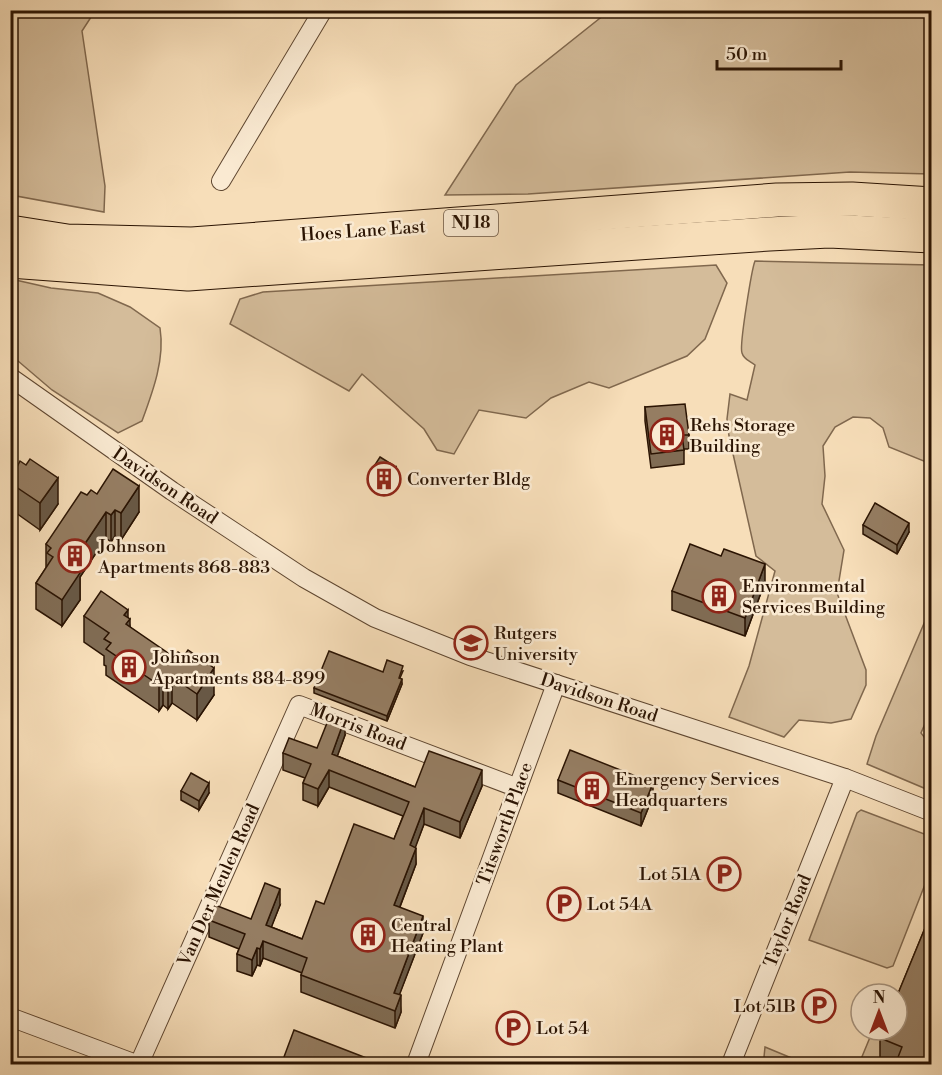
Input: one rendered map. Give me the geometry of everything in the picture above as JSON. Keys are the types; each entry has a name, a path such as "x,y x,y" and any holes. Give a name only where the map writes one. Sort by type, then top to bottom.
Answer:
{"highway":[{"name":"Hoes Lane East","path":"10,232 67,241 192,244 777,200 852,199 932,204"},
{"name":"Hoes Lane East","path":"10,261 188,274 769,234 840,231 932,236"}],"street":[{"path":"221,181 323,10"},
{"name":"Davidson Road","path":"10,377 172,491 304,578 365,612 470,656 845,778 932,812"},
{"name":"Titsworth Place","path":"416,1065 556,684"},
{"name":"Morris Road","path":"299,705 518,788"},
{"name":"Van Der Meulen Road","path":"137,1065 299,705"},
{"name":"Taylor Road","path":"731,1065 845,778"},
{"path":"10,1017 137,1065"}],"shaded area":[{"path":"10,11 95,11 82,31 105,186 104,212 11,195"},
{"path":"609,11 931,11 931,174 850,172 528,194 445,195 516,85"},
{"path":"755,261 931,265 931,464 889,447 883,428 870,418 853,417 835,427 823,446 825,476 822,504 844,550 837,593 866,670 866,685 851,719 831,723 799,720 784,737 729,717 749,666 775,571 756,556 727,419 730,394 747,400 755,365 742,353 742,337"},
{"path":"716,265 727,283 705,339 687,356 609,388 589,382 551,398 526,418 479,410 454,454 437,450 424,429 362,374 349,391 230,324 240,299 263,292"},
{"path":"11,279 51,288 98,293 130,307 160,328 159,363 154,387 142,421 118,433 52,390 11,355"},
{"path":"931,607 931,710 921,733 931,746 931,791 867,764 876,736"},
{"path":"861,810 927,835 931,850 931,869 893,966 887,968 809,940 857,813"},
{"path":"868,1042 889,1042 880,1064 859,1064"},
{"path":"765,1047 806,1064 778,1064 764,1057"}],"building":[{"name":"Rehs Storage Building","path":"685,404 689,435 682,435 684,450 651,454 645,407"},
{"path":"380,457 396,467 394,469 398,471 391,481 387,479 386,481 371,471"},
{"path":"30,459 58,478 40,503 16,487 10,493 10,463 17,467 20,461 26,465"},
{"path":"113,469 139,486 121,513 115,510 111,515 106,512 76,557 80,561 74,569 80,573 62,600 36,583 53,557 47,553 51,548 46,544 81,492 87,495 91,490 97,494"},
{"path":"875,503 909,523 897,545 863,525"},
{"name":"Environmental Services Building","path":"690,544 721,556 724,549 765,564 745,618 672,591"},
{"path":"101,591 128,610 124,615 130,619 126,624 174,657 178,652 184,656 188,650 214,668 197,694 172,677 168,683 163,679 159,685 106,649 111,643 104,639 109,633 84,616"},
{"path":"329,651 383,672 387,660 403,666 399,678 402,679 387,716 314,688"},
{"path":"331,713 345,718 332,754 415,787 429,751 482,770 460,822 424,808 410,845 416,848 394,905 423,916 394,993 401,995 395,1011 301,975 307,958 263,941 252,960 237,954 245,934 209,920 215,905 251,919 265,883 280,889 266,925 302,939 316,901 324,904 354,824 394,839 409,802 329,770 318,789 303,783 311,764 283,753 289,738 317,748"},
{"path":"570,750 653,783 641,813 558,780"},
{"path":"191,773 209,783 199,801 181,791"},
{"path":"932,911 932,1065 895,1065 902,1047 890,1042 909,1042 909,982 903,982"},
{"path":"294,1030 369,1059 367,1065 281,1065"}],"place":[{"name":"Rehs Storage Building","path":"667,435"},
{"name":"Converter Bldg","path":"384,479"},
{"name":"Johnson Apartments 868-883","path":"75,556"},
{"name":"Environmental Services Building","path":"719,596"},
{"name":"Rutgers University","path":"471,643"},
{"name":"Johnson Apartments 884-899","path":"129,667"},
{"name":"Emergency Services Headquarters","path":"592,789"},
{"name":"Lot 51A","path":"724,874"},
{"name":"Lot 54A","path":"564,904"},
{"name":"Central Heating Plant","path":"368,935"},
{"name":"Lot 51B","path":"819,1006"},
{"name":"Lot 54","path":"513,1028"}]}
